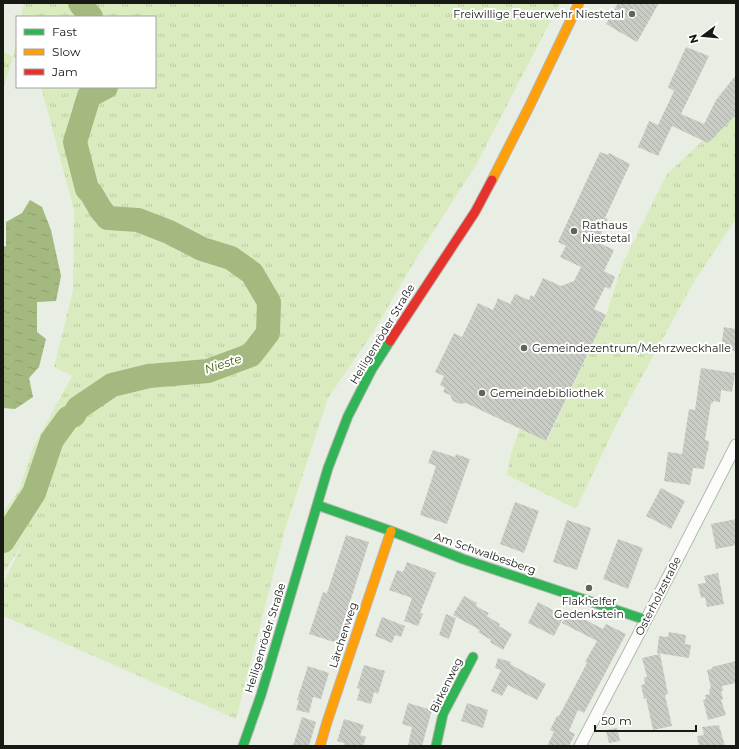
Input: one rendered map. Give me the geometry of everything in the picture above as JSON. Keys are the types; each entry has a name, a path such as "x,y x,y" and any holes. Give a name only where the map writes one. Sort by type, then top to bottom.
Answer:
{"street":[{"name":"Heiligenröder Straße","path":"243,746 261,695 328,468 348,416 370,374 413,305 475,212 526,113 579,3"},
{"name":"Osterholzstraße","path":"580,746 736,445"},
{"name":"Am Schwalbesberg","path":"317,505 391,531 462,559 646,620"},
{"name":"Lärchenweg","path":"320,746 391,531"},
{"name":"Birkenweg","path":"436,746 443,714 473,658"}],"green space":[{"path":"24,3 560,3 476,165 419,254 372,334 328,398 285,529 236,719 3,616 3,583 23,544 3,573 3,513 19,490 33,448 72,376 54,367 73,291 74,210 41,88 156,88 156,16 21,16"},
{"path":"16,42 16,59 13,57"},
{"path":"3,51 13,57 3,90"},
{"path":"736,110 736,219 695,280 621,415 576,509 507,475 511,453 520,428 547,441 606,315 623,263 667,174"}],"water":[{"path":"30,200 42,207 51,230 61,276 56,301 37,302 37,332 46,339 39,367 29,378 33,397 15,409 3,408 3,247 6,246 6,222 22,213"}],"building":[{"name":"Freiwillige Feuerwehr Niestetal","path":"618,3 659,3 637,42 606,24"},
{"path":"686,47 709,56 681,114 704,124 716,100 736,75 736,115 708,143 672,126 658,156 638,147 649,121 658,125 674,91 668,87"},
{"path":"600,152 608,155 609,153 630,164 605,218 608,219 597,242 614,250 604,271 615,277 610,289 605,287 594,309 606,315 546,441 466,403 460,404 453,401 450,395 443,392 445,388 440,385 444,376 435,372 454,333 462,337 478,303 493,310 498,298 510,304 515,294 529,300 531,295 534,297 543,278 561,286 574,281 581,267 560,257 566,246 558,242"},
{"path":"724,327 736,329 736,351 721,349"},
{"path":"701,368 735,373 732,392 721,390 720,402 713,401 713,403 711,403 705,440 709,441 708,452 707,451 704,469 693,468 690,485 664,481 668,452 682,454 689,409 695,410"},
{"path":"433,450 455,457 456,454 470,459 447,524 420,515 436,466 428,463"},
{"path":"661,488 685,501 671,529 646,516"},
{"path":"515,502 539,511 524,553 500,544"},
{"path":"736,519 736,545 716,549 711,524"},
{"path":"567,520 591,528 577,570 553,562"},
{"path":"346,535 369,542 337,643 309,634 323,592 327,593"},
{"path":"618,539 643,548 628,589 603,579"},
{"path":"407,562 436,573 420,613 423,614 418,626 404,621 412,598 389,590 397,570 403,572"},
{"path":"718,573 724,604 707,607 705,597 701,598 698,584 706,583 704,576"},
{"path":"464,596 477,603 476,606 489,613 487,616 512,634 503,650 478,632 480,630 453,615"},
{"path":"538,602 564,616 554,636 528,623"},
{"path":"568,611 603,629 606,624 626,634 584,713 578,710 569,731 575,734 569,746 547,746 554,732 550,730 587,663 585,662 597,641 562,623"},
{"path":"446,614 456,618 449,639 439,635"},
{"path":"382,617 405,626 401,637 395,635 392,643 375,636"},
{"path":"669,632 686,635 685,644 691,645 689,658 657,653 659,636 668,637"},
{"path":"660,654 668,694 665,695 672,726 653,730 646,698 644,699 641,685 645,684 644,677 647,677 642,658"},
{"path":"498,658 511,662 510,664 546,684 537,700 508,685 502,696 491,691 501,670 495,668"},
{"path":"736,661 736,683 722,686 723,691 721,691 723,699 721,700 726,715 708,720 703,700 706,699 705,695 710,694 709,689 711,688 707,670 712,669 712,667"},
{"path":"364,665 385,671 378,694 374,692 371,704 357,700 360,689 357,688"},
{"path":"308,666 329,673 321,699 313,697 309,713 296,710 299,700 297,700"},
{"path":"408,703 432,710 422,746 408,746 412,727 402,724"},
{"path":"467,703 488,710 483,728 461,721"},
{"path":"302,717 316,722 309,746 293,746"},
{"path":"344,719 364,725 360,735 366,737 363,746 343,746 344,743 337,741"},
{"path":"719,725 725,746 699,746 697,736 704,735 702,727"},
{"path":"617,728 620,741 609,743 606,730"}],"waterway":[{"name":"Nieste","path":"80,3 90,16"},
{"name":"Nieste","path":"3,541 34,493 52,440 68,418 74,415 78,408 112,385 149,376 208,371 251,355 268,333 269,302 252,273 231,258 202,249 169,232 138,220 108,218 101,210 87,189 75,142 89,96 104,88"}],"traffic: fast":[{"path":"243,746 261,695 328,468 348,416 372,369 390,341"},
{"path":"317,505 391,531 463,559 646,620"},
{"path":"436,746 443,714 473,657"}],"traffic: slow":[{"path":"492,180 579,3"},
{"path":"320,746 391,531"}],"traffic: jam":[{"path":"390,341 475,212 492,180"}],"place":[{"name":"Freiwillige Feuerwehr Niestetal","path":"632,14"},
{"name":"Rathaus Niestetal","path":"574,231"},
{"name":"Gemeindezentrum/Mehrzweckhalle","path":"524,348"},
{"name":"Gemeindebibliothek","path":"482,393"},
{"name":"Flakhelfer Gedenkstein","path":"589,588"}]}
